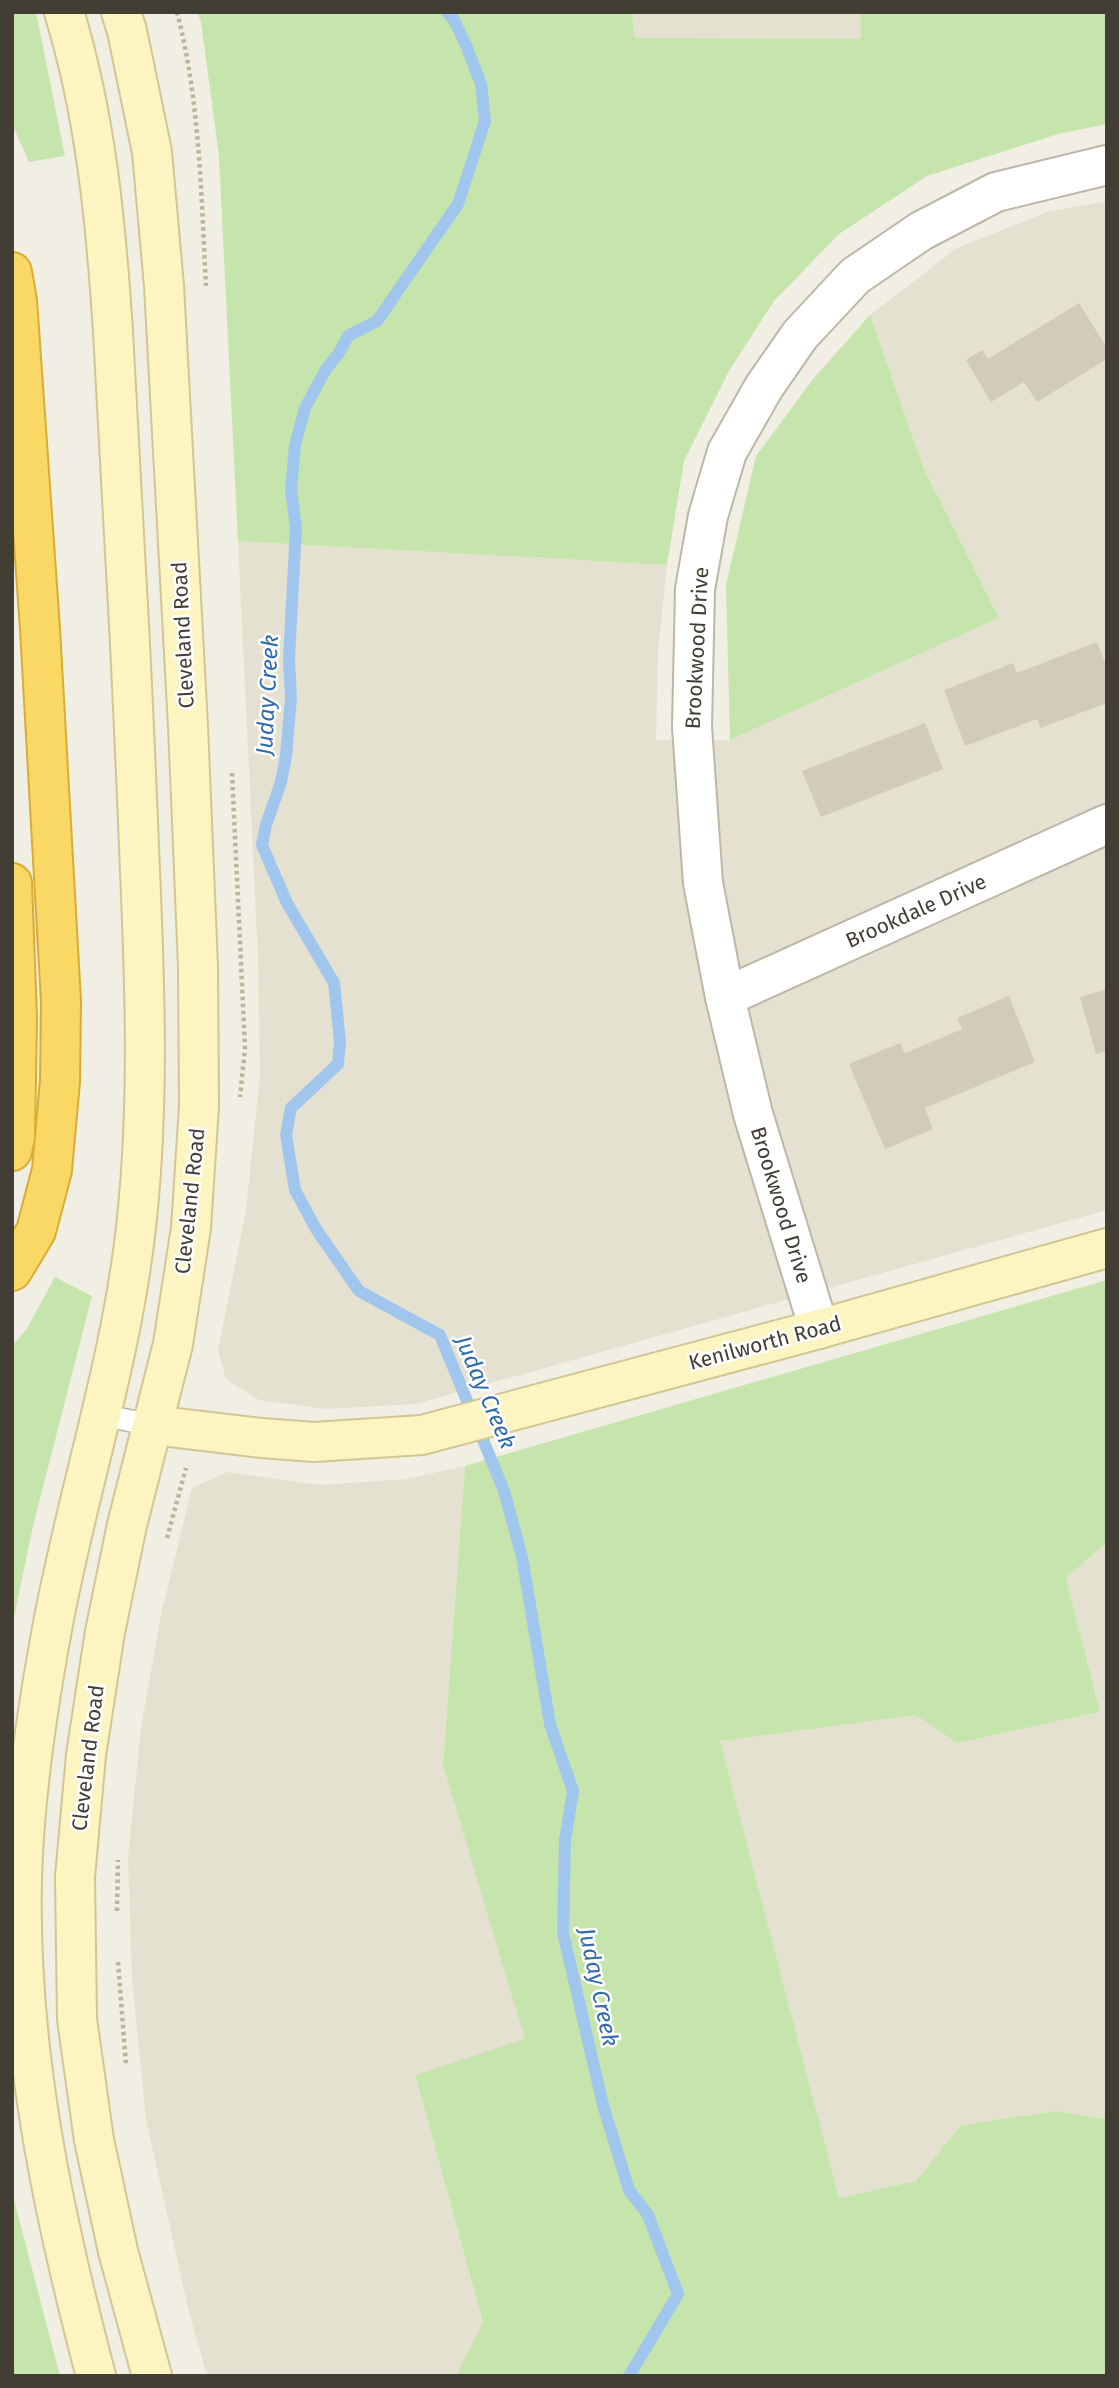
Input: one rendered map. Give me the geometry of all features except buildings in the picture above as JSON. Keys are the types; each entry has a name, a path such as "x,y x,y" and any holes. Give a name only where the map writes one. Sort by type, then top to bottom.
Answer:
{"highway":[{"path":"12,272 17,301 38,602 61,1001 60,1081 52,1170 36,1231 12,1271"},
{"path":"12,883 17,1018 15,1138 12,1151"}],"main road":[{"path":"64,12 74,45 98,160 109,277 135,729 144,968 145,1104 137,1222 120,1335 53,1625 33,1749 22,1879 26,2018 44,2151 67,2266 96,2376"},
{"name":"Cleveland Road","path":"121,12 152,152 164,286 188,726 198,967 200,1106 191,1228 173,1344 127,1525 105,1632 86,1755 75,1877 77,2019 92,2127 118,2250 152,2376"},
{"name":"Kenilworth Road","path":"152,1425 314,1442 422,1435 819,1329 1107,1248"}],"street":[{"name":"Brookwood Drive","path":"819,1329 753,1114 725,997 703,883 692,727 695,589 708,516 727,453 764,387 800,335 855,276 921,231 996,191 1107,165"},
{"name":"Brookdale Drive","path":"725,997 1107,824"}],"lane":[{"path":"101,1415 152,1425"}],"path":[{"path":"166,1543 183,1479"},
{"path":"117,1918 118,1854"},
{"path":"118,1957 126,2067"}],"shaded area":[{"path":"632,12 860,12 862,39 633,38"},
{"path":"1107,201 1107,1210 416,1404 326,1409 259,1400 226,1379 218,1350 246,1210 260,1075 258,959 238,541 667,565 658,652 656,740 730,740 999,618 923,467 870,315 957,248 1047,212"},
{"path":"465,1466 443,1765 526,2039 415,2076 483,2324 456,2376 207,2376 188,2308 146,2120 132,1979 128,1857 141,1727 162,1610 192,1488 227,1472 320,1485 406,1479"},
{"path":"1107,1542 1107,2119 1056,2111 961,2125 916,2181 839,2198 719,1740 916,1715 957,1743 1100,1712 1066,1578"}],"green space":[{"path":"12,12 36,12 65,156 29,162 12,124"},
{"path":"197,12 632,12 634,38 861,39 860,12 1107,12 1107,124 1058,134 927,176 839,234 774,301 729,371 684,461 667,565 238,541 219,156 201,22"},
{"path":"870,315 923,467 999,618 730,740 726,585 756,456 814,378"},
{"path":"55,1277 92,1296 33,1526 12,1627 12,1346 26,1330"},
{"path":"1107,1280 1107,1542 1066,1578 1100,1712 957,1743 916,1715 720,1741 839,2198 916,2181 961,2125 1056,2111 1107,2119 1107,2376 456,2376 483,2323 415,2075 525,2039 443,1765 465,1466"},
{"path":"12,2192 60,2376 12,2376"}],"waterway":[{"name":"Juday Creek","path":"447,12 466,45 481,84 485,121 458,204 377,321 348,336 305,408 295,445 291,490 296,527 289,659 291,698 286,756 262,845 287,903 334,983 340,1041 338,1064 291,1108 286,1135 295,1190 316,1229 359,1291 440,1335 504,1491 522,1557 550,1724 573,1791 565,1840 563,1933 603,2105 629,2190 648,2215 678,2294 629,2376"}]}
